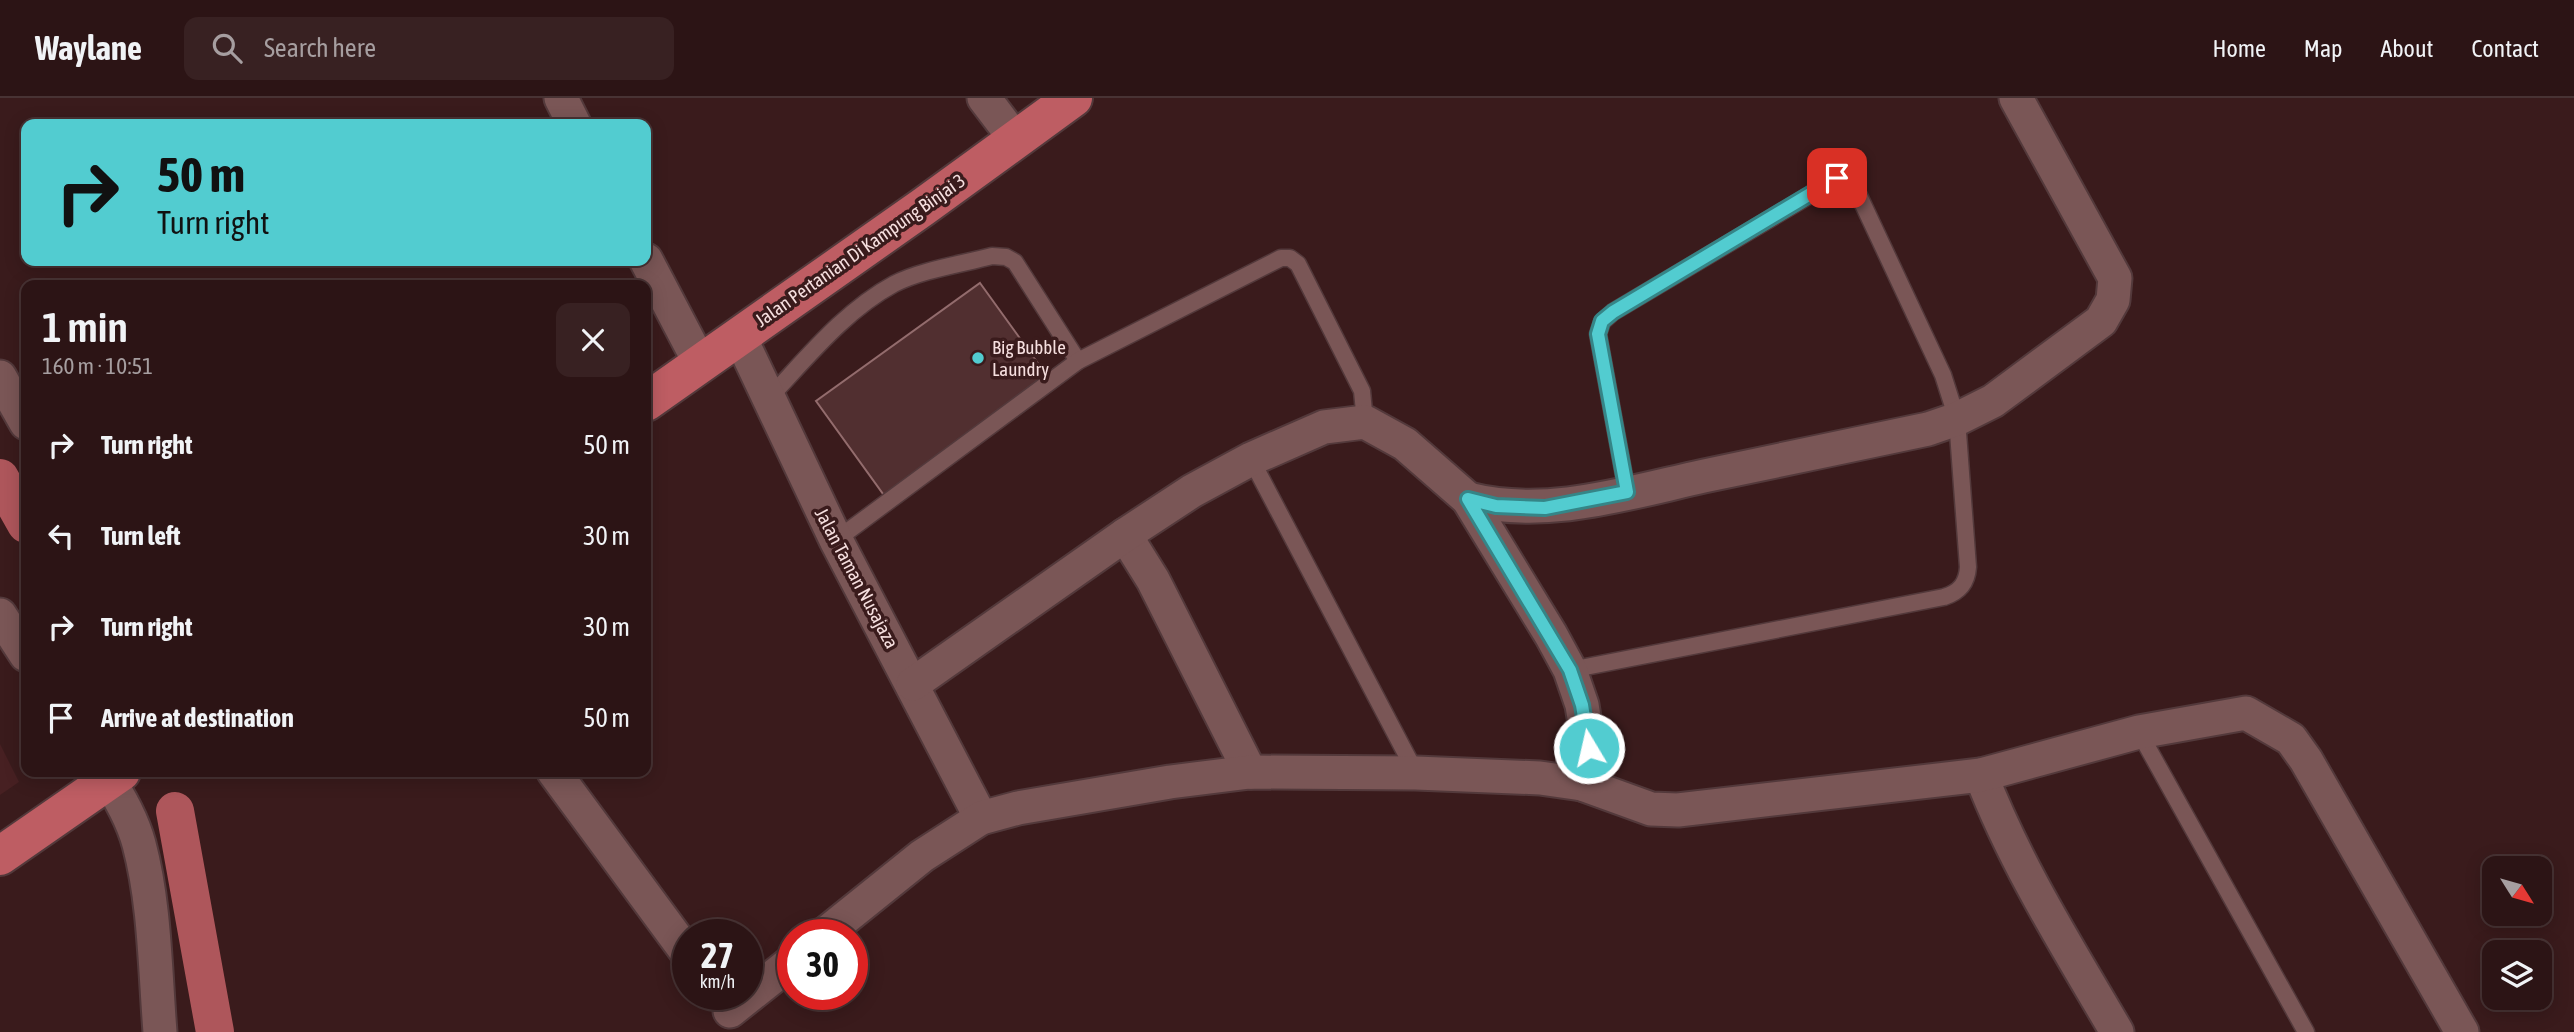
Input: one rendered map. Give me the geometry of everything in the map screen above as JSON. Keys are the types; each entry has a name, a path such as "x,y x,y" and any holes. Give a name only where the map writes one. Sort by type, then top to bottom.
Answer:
{"main road":[{"name":"Jalan Pertanian Di Kampung Binjai 3","path":"651,398 1073,98"},
{"path":"0,856 108,777"}],"street":[{"path":"561,98 572,119"},
{"path":"984,98 1016,140"},
{"path":"1468,499 1496,506 1545,508 1928,429 1957,419 1993,401 2101,321 2113,300 2115,278 2016,98"},
{"path":"649,266 700,363"},
{"name":"Jalan Taman Nusajaza","path":"739,335 836,540 982,818"},
{"path":"0,377 21,414"},
{"path":"913,684 1192,491 1251,459 1324,427 1364,422 1405,444 1468,499 1570,670 1582,705 1589,748 1582,785"},
{"path":"1125,535 1153,580 1250,772"},
{"path":"0,615 21,647"},
{"path":"844,919 922,856 982,818 1018,808 1158,784 1250,772 1416,773 1540,778 1582,785 1651,809 1678,810 1981,775 2139,732 2246,713 2291,739 2306,760 2462,1032"},
{"path":"1981,775 2000,825 2034,890 2118,1032"},
{"path":"112,777 141,853 147,885 160,1032"},
{"path":"558,777 672,932"},
{"path":"731,1012 777,974"}],"lane":[{"path":"1570,670 1955,594 1962,587 1968,567 1957,419 1943,375 1854,185 1837,178 1602,321 1598,334 1627,492"},
{"path":"768,399 840,324 869,300 896,283 992,256 1006,257 1015,262 1078,361"},
{"path":"836,540 1078,361 1281,258 1290,258 1298,264 1362,391 1364,422"},
{"path":"1251,459 1416,773"},
{"path":"2139,732 2306,1032"}],"shaded area":[{"path":"0,744 19,782 0,795"}],"building":[{"path":"980,283 1050,380 886,498 816,401"}],"waterway":[{"path":"0,478 21,515"},
{"path":"175,811 215,1032"}],"place":[{"name":"Big Bubble Laundry","path":"978,358"}],"route":[{"path":"1589,748 1582,705 1570,670 1468,499 1496,506 1545,508 1627,492 1598,334 1602,321 1837,178"}]}
